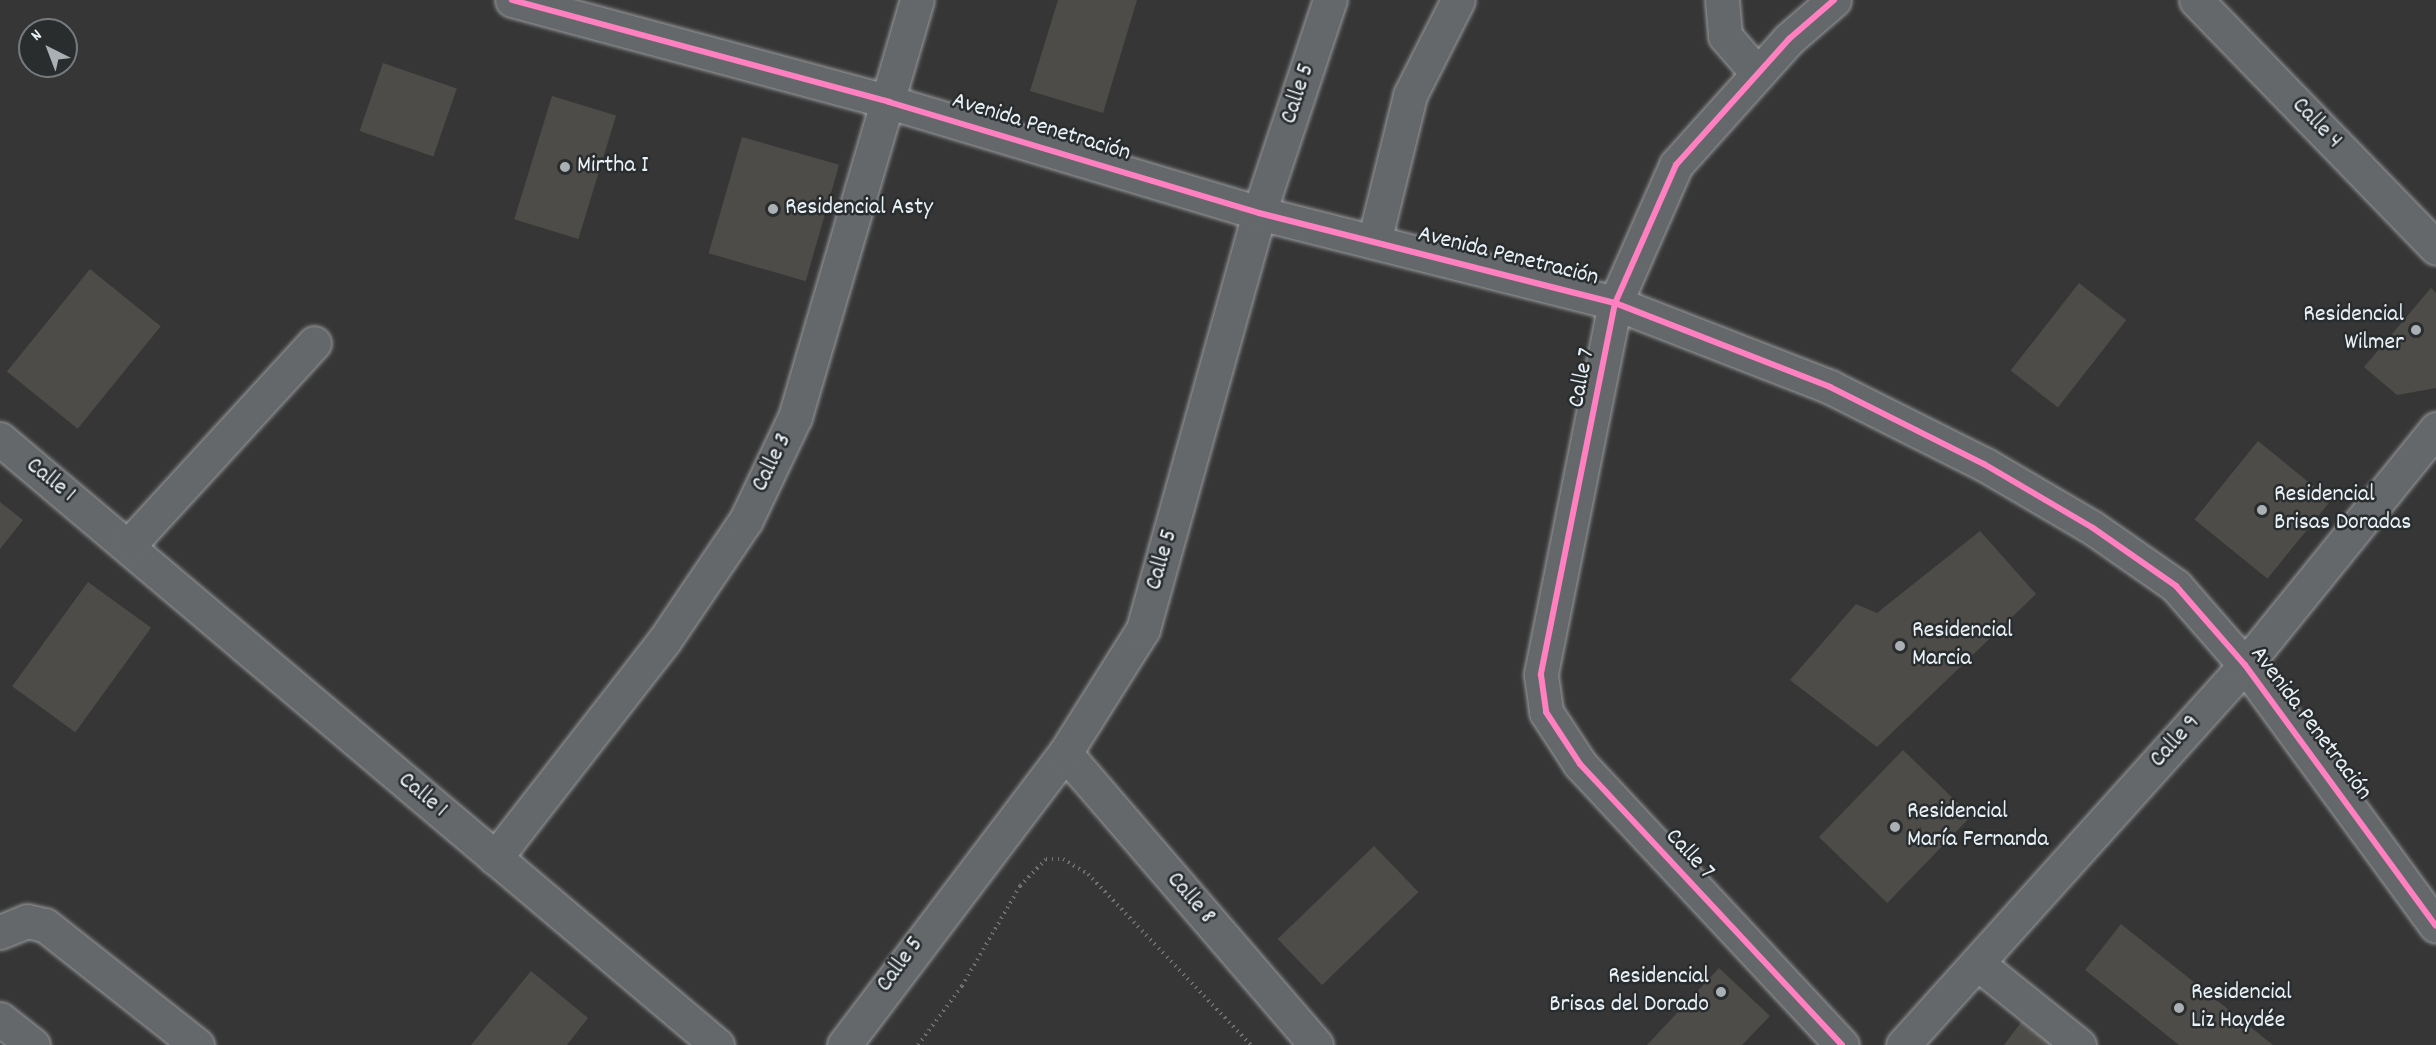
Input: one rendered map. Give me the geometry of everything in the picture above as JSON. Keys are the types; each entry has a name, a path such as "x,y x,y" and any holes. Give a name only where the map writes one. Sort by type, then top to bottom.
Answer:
{"street":[{"name":"Avenida Penetración","path":"512,0 889,102 1259,213 1615,303 1830,387 1994,469 2093,528 2176,586 2245,665 2436,926"},
{"name":"Calle 3","path":"495,858 664,641 746,520 795,417 917,0"},
{"name":"Calle 5","path":"844,1045 1065,753 1143,629 1259,213 1330,0"},
{"path":"1374,242 1410,94 1458,0"},
{"path":"1722,0 1725,36 1758,74"},
{"name":"Calle 7","path":"1834,0 1758,74 1676,165 1615,303 1541,675 1546,712 1580,764 1842,1045"},
{"name":"Calle 4","path":"2196,0 2436,248"},
{"path":"129,545 314,343"},
{"name":"Calle 9","path":"1903,1045 2245,665 2436,429"},
{"name":"Calle 1","path":"0,440 129,545 717,1045"},
{"name":"Calle 8","path":"1065,753 1316,1045"},
{"path":"0,932 27,921 45,925 197,1045"},
{"path":"1977,963 2079,1045"},
{"path":"0,1019 33,1045"}],"path":[{"path":"918,1045 962,986 1020,886 1046,859 1063,859 1088,874 1251,1045"}],"building":[{"path":"1058,0 1137,0 1103,113 1030,91"},
{"path":"383,63 457,88 433,156 360,131"},
{"name":"Mirtha I","path":"552,96 616,116 578,239 514,219"},
{"name":"Residencial Asty","path":"742,137 839,165 806,281 709,253"},
{"path":"90,269 161,326 78,429 7,372"},
{"path":"2079,283 2126,320 2058,407 2011,370"},
{"name":"Residencial Wilmer","path":"2431,288 2436,293 2436,388 2397,395 2364,367"},
{"name":"Residencial Brisas Doradas","path":"2258,441 2331,500 2267,579 2194,519"},
{"path":"0,502 23,520 0,549"},
{"name":"Residencial Marcia","path":"1980,531 2036,594 1877,747 1790,680 1856,604 1877,613"},
{"path":"88,582 151,628 75,732 12,686"},
{"name":"Residencial María Fernanda","path":"1903,750 1971,816 1887,903 1819,837"},
{"path":"1374,846 1418,892 1322,985 1278,939"},
{"name":"Residencial Liz Haydée","path":"2121,924 2273,1045 2179,1045 2085,970"},
{"name":"Residencial Brisas del Dorado","path":"1719,968 1770,1016 1742,1045 1647,1045"},
{"path":"531,971 588,1018 567,1045 471,1045"},
{"path":"2022,1021 2052,1045 2004,1045"}],"cycle path":[{"path":"512,0 889,102 1259,213 1615,303 1830,387 1984,464 2093,528 2176,586 2245,665 2436,926"},
{"path":"1834,0 1789,39 1676,165 1615,303 1541,675 1546,712 1580,764 1842,1045"}],"place":[{"name":"Mirtha I","path":"565,167"},
{"name":"Residencial Asty","path":"773,209"},
{"name":"Residencial Wilmer","path":"2416,330"},
{"name":"Residencial Brisas Doradas","path":"2262,510"},
{"name":"Residencial Marcia","path":"1900,646"},
{"name":"Residencial María Fernanda","path":"1895,827"},
{"name":"Residencial Brisas del Dorado","path":"1721,992"},
{"name":"Residencial Liz Haydée","path":"2179,1008"}]}
